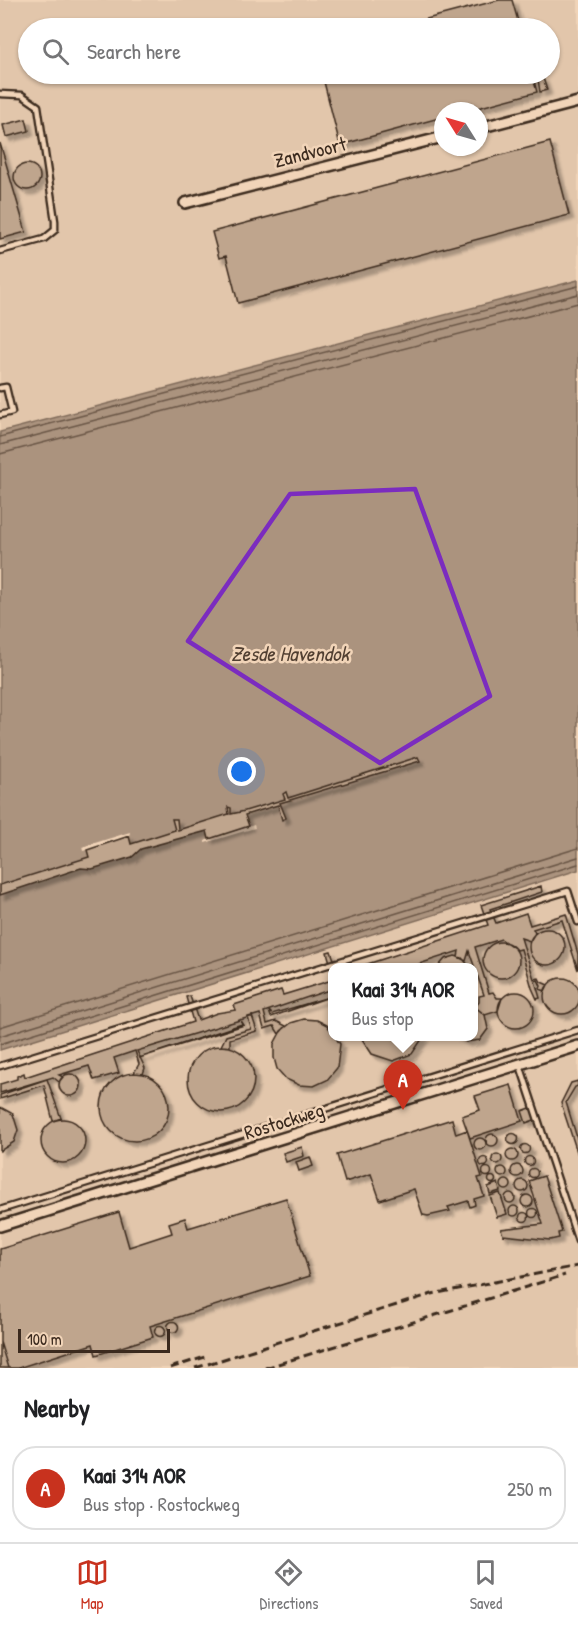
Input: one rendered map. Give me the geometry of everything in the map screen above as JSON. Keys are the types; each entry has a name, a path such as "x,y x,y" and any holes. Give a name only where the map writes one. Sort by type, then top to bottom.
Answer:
{"street":[{"path":"488,126 578,102"},
{"name":"Zandvoort","path":"185,203 434,139"},
{"name":"Rostockweg","path":"0,1226 578,1046"}],"lane":[{"path":"0,94 22,95 38,106 55,222 55,230 50,236 0,251"},
{"path":"0,388 6,387 12,412 0,416"},
{"path":"334,963 568,891 578,922"},
{"path":"0,1066 328,965"},
{"path":"0,1210 578,1030"},
{"path":"520,1065 578,1241"}],"highlighted area":[{"path":"415,489 490,696 380,763 188,641 290,494"}],"shaded area":[{"path":"0,0 578,0 578,280 0,432"},
{"path":"578,870 578,1368 0,1368 0,1050"}],"water":[{"name":"Zesde Havendok","path":"578,280 578,870 0,1050 0,432"}],"pier":[{"path":"254,825 255,828 205,843 209,839"},
{"path":"130,832 129,836 83,851 82,847"}],"building":[{"path":"499,0 512,0 517,18 430,18"},
{"path":"325,84 535,84 537,92 488,105 488,102 434,102 434,119 340,145"},
{"path":"539,84 545,84 547,90 540,92"},
{"path":"26,119 29,131 6,137 3,125"},
{"path":"550,142 569,215 238,303 226,256 219,258 212,232"},
{"path":"0,143 26,232 0,239"},
{"path":"27,164 36,168 40,177 36,186 27,190 18,186 14,177 18,168"},
{"path":"418,757 420,761 280,803 286,818 282,820 278,805 245,815 249,826 209,839 207,831 141,849 132,857 92,869 81,868 0,895 0,885 89,857 87,850 129,836 131,844 175,830 172,819 177,819 178,830 229,814 228,807 231,808 231,814 245,811 285,799 283,794 286,792 288,798"},
{"path":"541,886 542,892 490,909 496,923 526,913 530,925 566,914 578,954 578,970 562,920 533,929 535,933 530,941 521,938 534,979 539,978 541,982 548,985 545,991 540,989 538,980 535,981 540,998 537,999 521,949 517,950 501,939 475,947 489,993 493,992 497,998 502,998 498,1011 485,1015 478,1009 479,996 484,995 478,977 478,963 473,963 469,951 466,961 458,957 459,951 422,963 370,963 488,925 481,905"},
{"path":"547,929 560,934 565,947 560,960 547,965 534,960 529,947 534,934"},
{"path":"501,942 514,947 519,960 514,973 501,978 488,973 483,960 488,947"},
{"path":"331,951 335,963 330,963 327,952"},
{"path":"455,956 462,958 466,963 441,963 445,959"},
{"path":"562,978 575,983 579,989 579,1003 575,1009 562,1014 549,1009 544,996 549,983"},
{"path":"328,981 328,990 264,1012 267,1024 276,1021 286,1026 279,1034 274,1026 264,1029 260,1014 137,1051 145,1068 143,1074 134,1073 139,1064 135,1051 114,1058 119,1073 94,1080 89,1066 59,1075 63,1077 59,1082 53,1077 0,1093 0,1084 17,1079 17,1076 24,1073 25,1077 193,1022 186,997 190,996 198,1020 217,1013 236,1010 234,1005 281,990 283,995"},
{"path":"516,992 529,997 534,1010 529,1023 516,1028 503,1023 498,1010 503,997"},
{"path":"328,997 271,1017 269,1011 272,1014"},
{"path":"478,1009 485,1015 488,1029 478,1040"},
{"path":"252,1016 257,1031 230,1039 230,1047 221,1046 226,1036 251,1029 248,1017"},
{"path":"240,1019 244,1025 139,1058 242,1024"},
{"path":"304,1019 317,1020 328,1026 328,1041 338,1041 340,1044 337,1068 327,1080 314,1086 299,1085 286,1079 277,1069 274,1044 281,1031 291,1023"},
{"path":"363,1041 421,1041 412,1054 393,1061 372,1054"},
{"path":"221,1046 234,1048 249,1061 254,1079 252,1092 239,1107 221,1112 208,1110 193,1097 188,1079 190,1066 203,1051"},
{"path":"135,1073 148,1076 159,1083 166,1094 169,1107 166,1120 159,1131 148,1138 135,1141 122,1138 111,1131 104,1120 101,1107 104,1094 111,1083 122,1076"},
{"path":"70,1074 78,1077 81,1085 78,1093 70,1096 62,1093 59,1085 62,1077"},
{"path":"47,1079 61,1118 53,1121 44,1085 0,1099 0,1095"},
{"path":"578,1081 578,1086 566,1102 578,1141 578,1155 561,1103 571,1083"},
{"path":"511,1085 522,1121 470,1138 462,1116 480,1110 475,1096"},
{"path":"0,1107 13,1114 18,1130 14,1142 0,1151"},
{"path":"533,1107 537,1119 526,1123 522,1111"},
{"path":"63,1119 72,1120 79,1125 84,1132 84,1150 79,1157 72,1162 63,1163 54,1162 47,1157 42,1150 41,1141 42,1132 47,1125 54,1120"},
{"path":"452,1119 456,1134 467,1130 482,1177 478,1178 484,1196 474,1199 475,1205 470,1207 468,1201 448,1207 450,1211 428,1216 423,1215 414,1189 380,1200 371,1174 345,1182 337,1155"},
{"path":"494,1134 498,1140 494,1146 490,1146 486,1138"},
{"path":"513,1134 517,1135 517,1143 513,1144 509,1143 508,1139 509,1135"},
{"path":"482,1138 486,1144 482,1150 478,1150 474,1142"},
{"path":"525,1144 530,1149 525,1154 520,1149"},
{"path":"302,1147 304,1156 286,1162 283,1153"},
{"path":"514,1149 518,1155 514,1161 510,1161 506,1153"},
{"path":"497,1154 501,1155 501,1163 497,1164 493,1163 492,1159 493,1155"},
{"path":"529,1156 534,1161 529,1166 524,1161"},
{"path":"310,1157 313,1166 299,1171 296,1162"},
{"path":"484,1157 489,1162 484,1167 479,1162"},
{"path":"519,1165 522,1166 522,1176 515,1177 512,1176 511,1169 512,1166"},
{"path":"487,1167 492,1172 487,1177 482,1172"},
{"path":"502,1167 506,1168 506,1176 502,1177 498,1176 497,1172 498,1168"},
{"path":"533,1168 538,1173 533,1178 528,1173"},
{"path":"492,1176 496,1180 492,1184 488,1180"},
{"path":"544,1176 562,1232 558,1233 559,1238 550,1240 503,1235 501,1229 543,1224 529,1181"},
{"path":"506,1180 510,1181 510,1189 506,1190 502,1189 501,1185 502,1181"},
{"path":"524,1180 527,1181 527,1191 520,1192 517,1191 516,1184 517,1181"},
{"path":"498,1183 500,1191 490,1194 488,1187"},
{"path":"500,1193 507,1214 497,1217 490,1196"},
{"path":"510,1193 514,1194 514,1202 510,1203 506,1202 505,1198 506,1194"},
{"path":"529,1195 532,1196 532,1206 525,1207 522,1206 521,1199 522,1196"},
{"path":"286,1198 310,1276 150,1326 153,1337 96,1355 93,1344 18,1368 8,1368 0,1342 0,1249 119,1212 129,1247 172,1233 169,1223 185,1218 188,1228"},
{"path":"514,1206 518,1207 518,1215 514,1216 510,1215 509,1211 510,1207"},
{"path":"533,1208 538,1213 533,1218 528,1213"},
{"path":"524,1212 529,1217 524,1222 519,1217"},
{"path":"173,1321 179,1327 173,1333 167,1327"},
{"path":"160,1325 166,1331 160,1337 154,1331"},
{"path":"0,1342 8,1368 0,1368"}],"railway":[{"path":"195,1368 432,1294 578,1266"},
{"path":"265,1368 565,1275"},
{"path":"170,1368 205,1357"}],"place":[{"name":"Kaai 314 AOR","path":"403,1110"}]}
